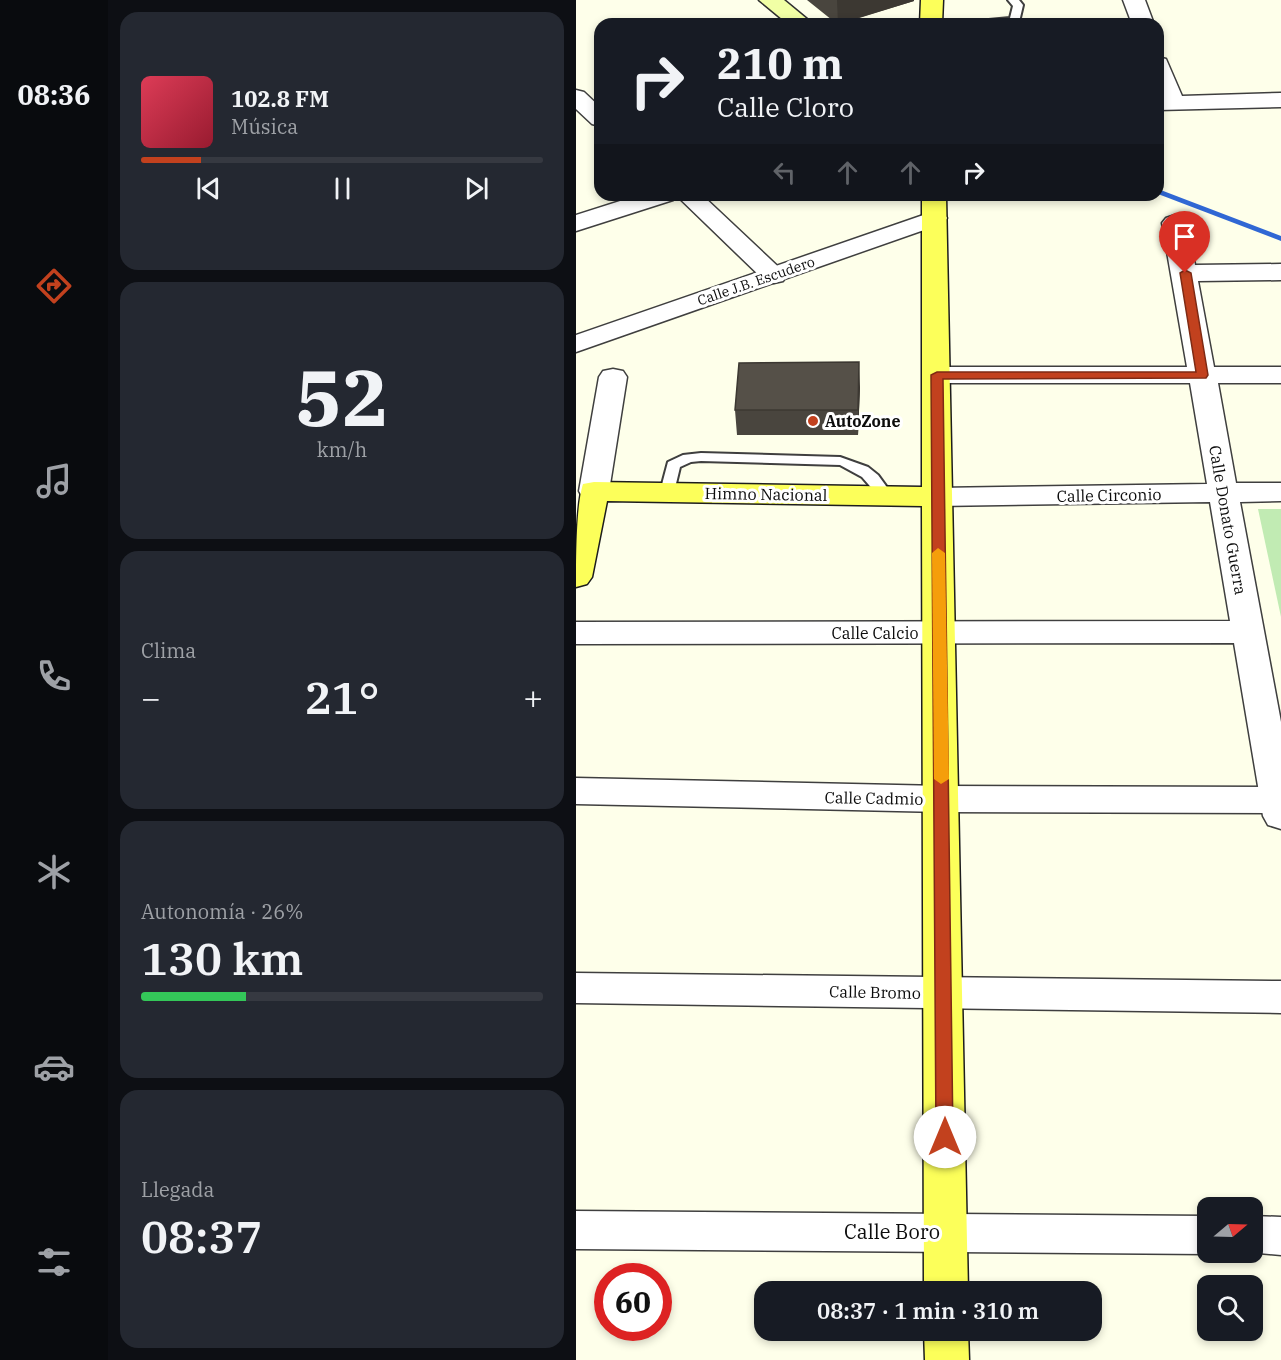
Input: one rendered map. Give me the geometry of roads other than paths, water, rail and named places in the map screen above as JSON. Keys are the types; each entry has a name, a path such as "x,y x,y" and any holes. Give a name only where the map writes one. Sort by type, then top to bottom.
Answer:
{"main road":[{"path":"770,0 794,18"},
{"path":"931,18 932,0"},
{"path":"935,206 946,1281"},
{"path":"576,577 585,491"},
{"name":"Himno Nacional","path":"585,491 937,497"},
{"path":"946,1341 946,1360"}],"street":[{"path":"1134,0 1141,18"},
{"path":"1165,103 1281,100"},
{"path":"576,223 645,201"},
{"path":"694,201 774,275"},
{"name":"Calle J.B. Escudero","path":"576,344 774,275 935,206"},
{"name":"Calle Donato Guerra","path":"1175,223 1280,805"},
{"path":"1185,273 1281,272"},
{"path":"937,375 1281,375"},
{"path":"585,491 613,376"},
{"name":"Calle Circonio","path":"937,497 1281,492"},
{"name":"Calle Calcio","path":"576,633 1247,632"},
{"name":"Calle Cadmio","path":"576,791 1280,805"},
{"name":"Calle Bromo","path":"576,988 1281,997"},
{"name":"Calle Boro","path":"576,1230 1197,1235"},
{"path":"1263,1235 1281,1236"}],"lane":[{"path":"1013,0 1018,5 1015,18"}],"waterway":[{"path":"1164,193 1281,239"}],"place":[{"name":"AutoZone","path":"813,421"}]}
